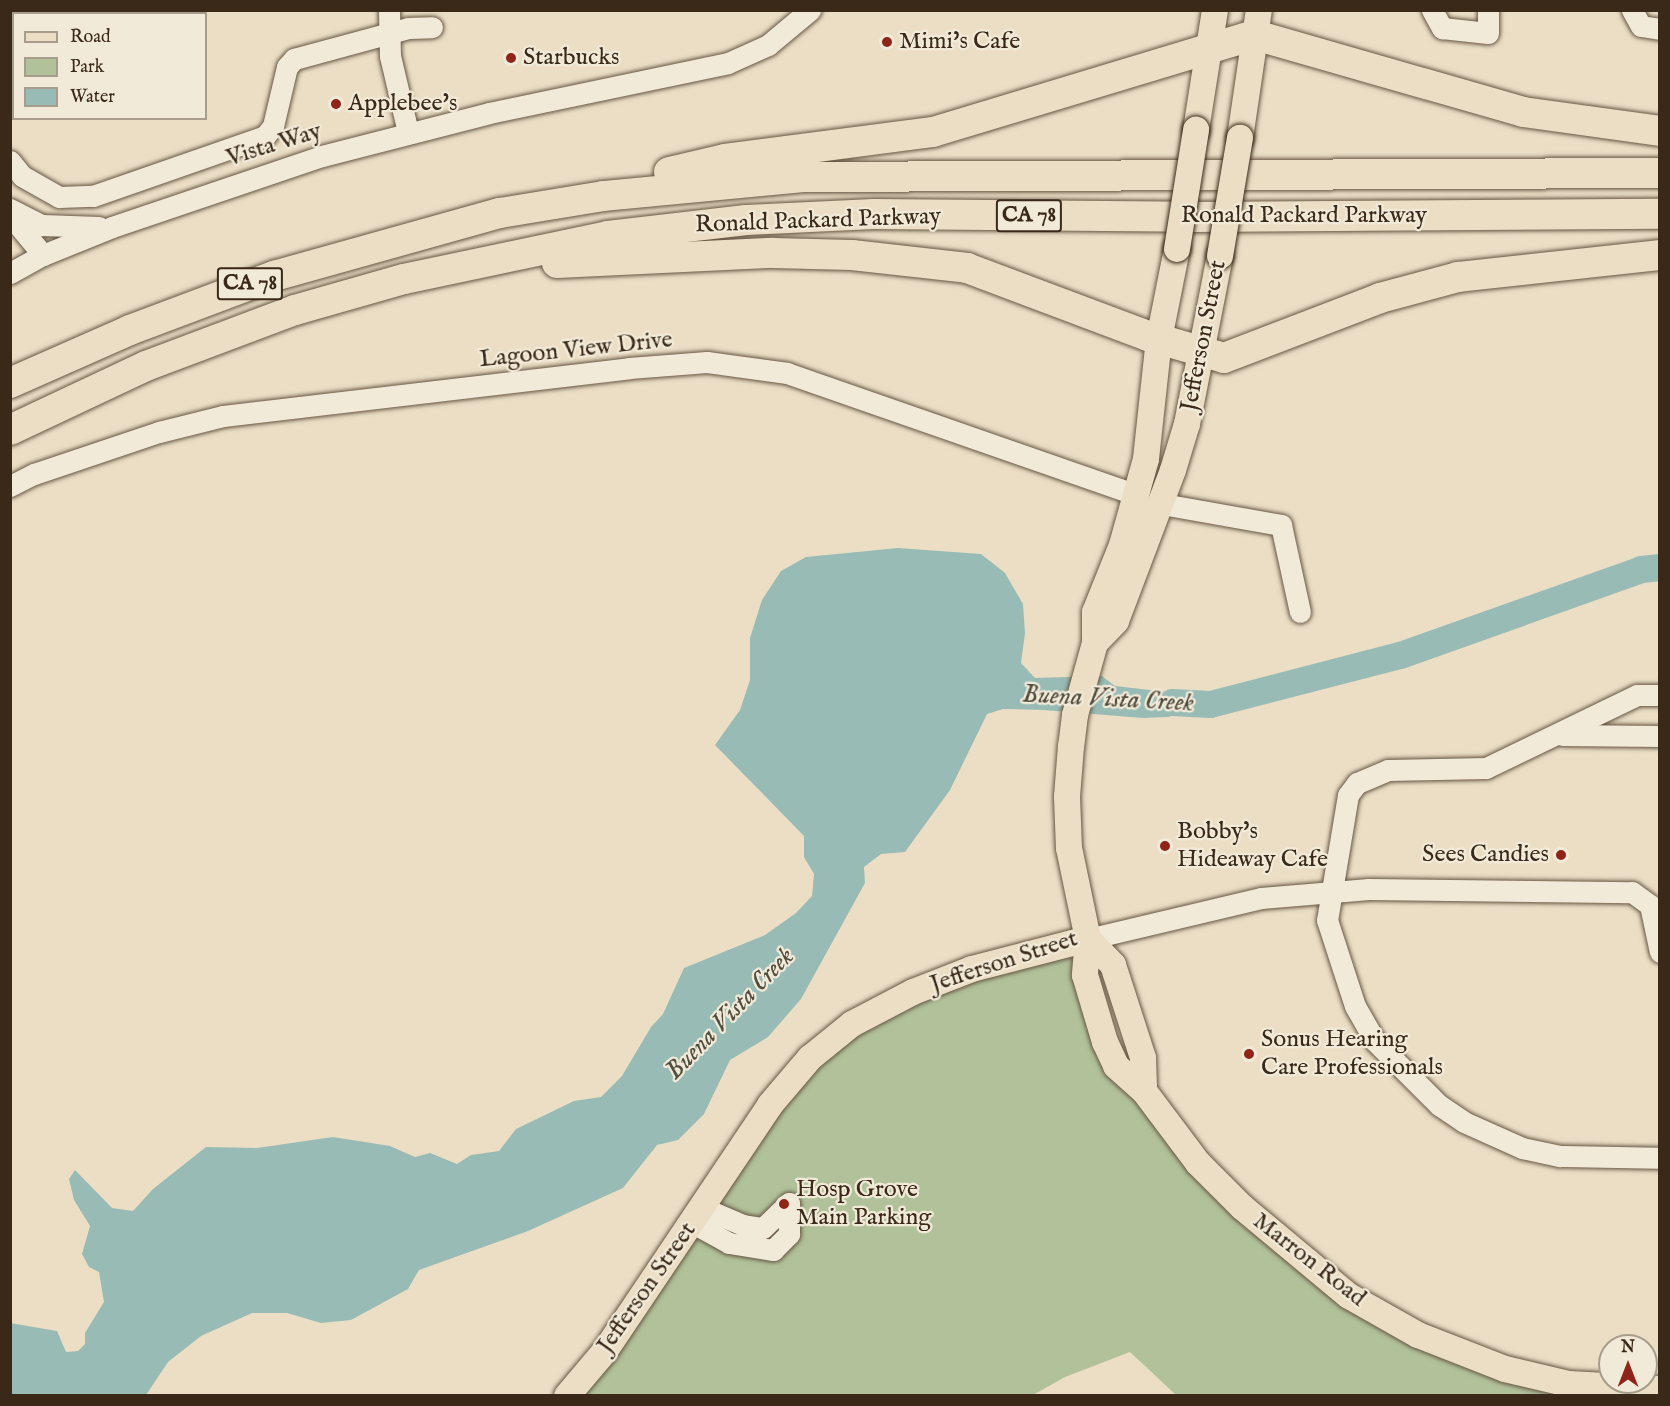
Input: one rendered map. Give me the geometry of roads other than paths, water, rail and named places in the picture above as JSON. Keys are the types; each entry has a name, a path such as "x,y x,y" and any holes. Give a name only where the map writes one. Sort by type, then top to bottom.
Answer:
{"highway":[{"path":"500,213 725,159 933,132 1023,108 1210,47 1257,23 1523,112 1659,131"},
{"name":"Ronald Packard Parkway","path":"10,383 200,301 367,248 500,213 604,196 804,177 1659,173"},
{"name":"Ronald Packard Parkway","path":"10,430 146,366 295,310 404,279 608,236 799,217 874,214 1192,217 1659,214"},
{"path":"404,279 684,255 852,255 967,268 1159,339 1224,358 1380,298 1458,277 1659,255"}],"main road":[{"name":"Jefferson Street","path":"567,1395 605,1351 698,1216 770,1105 810,1058 852,1024 913,992 972,969 1088,939 1066,822 1075,715 1095,643 1095,612 1138,495 1146,459 1159,339 1177,249 1215,10"},
{"name":"Jefferson Street","path":"1095,643 1116,621 1162,504 1187,424 1220,256 1257,23"},
{"name":"Marron Road","path":"1088,939 1085,975 1105,1042 1116,1066 1144,1091 1198,1162 1242,1207 1349,1296 1418,1335 1505,1369 1569,1384 1659,1389"}],"street":[{"path":"389,10 388,34 408,132"},
{"name":"Vista Way","path":"10,273 43,255 213,190 408,132 728,63 768,45 810,10"},
{"path":"1432,10 1442,28 1488,33 1488,10"},
{"path":"1632,10 1641,26 1659,29"},
{"path":"10,161 22,176 59,197 93,196 265,136 273,126 287,67 294,59 408,28 432,27"},
{"path":"10,209 42,225 112,227"},
{"path":"10,214 43,255"},
{"name":"Lagoon View Drive","path":"10,486 34,474 159,432 223,416 629,368 707,362 788,373 1138,495"},
{"path":"1162,504 1281,525 1300,612"},
{"path":"1659,695 1637,695 1486,768 1388,770 1357,783 1348,795 1327,920 1331,942 1355,1006 1376,1041 1439,1105 1464,1122 1522,1148 1560,1156 1659,1158"},
{"path":"1555,735 1659,736"},
{"path":"1088,939 1262,898 1333,894 1369,889 1632,892 1650,904 1659,952"}],"water":[{"path":"898,548 981,554 1005,573 1023,604 1025,633 1021,663 1035,678 1102,676 1115,686 1202,696 1210,704 1168,717 1143,718 1003,709 987,714 950,790 905,852 881,854 864,867 865,883 801,999 768,1037 730,1060 704,1114 678,1140 657,1145 623,1188 528,1231 419,1270 408,1289 351,1320 321,1323 287,1313 252,1313 201,1336 168,1362 146,1395 11,1395 10,1323 57,1331 66,1352 78,1351 85,1344 85,1333 104,1302 99,1272 89,1267 82,1254 90,1226 74,1200 69,1179 75,1170 112,1208 133,1211 153,1189 206,1147 257,1148 333,1137 390,1146 415,1157 430,1153 457,1164 471,1155 499,1151 516,1129 574,1101 601,1097 622,1076 651,1027 663,1014 684,968 765,935 796,913 812,896 814,874 804,857 804,836 715,745 740,710 750,680 750,638 762,600 781,571 806,557"}],"waterway":[{"name":"Buena Vista Creek","path":"1172,702 1210,704 1400,655 1641,569 1660,567"}],"place":[{"name":"Mimi's Cafe","path":"887,42"},
{"name":"Starbucks","path":"511,58"},
{"name":"Applebee's","path":"336,104"},
{"name":"Bobby's Hideaway Cafe","path":"1165,846"},
{"name":"Sees Candies","path":"1561,855"},
{"name":"Sonus Hearing Care Professionals","path":"1249,1054"},
{"name":"Hosp Grove Main Parking","path":"784,1204"}]}
